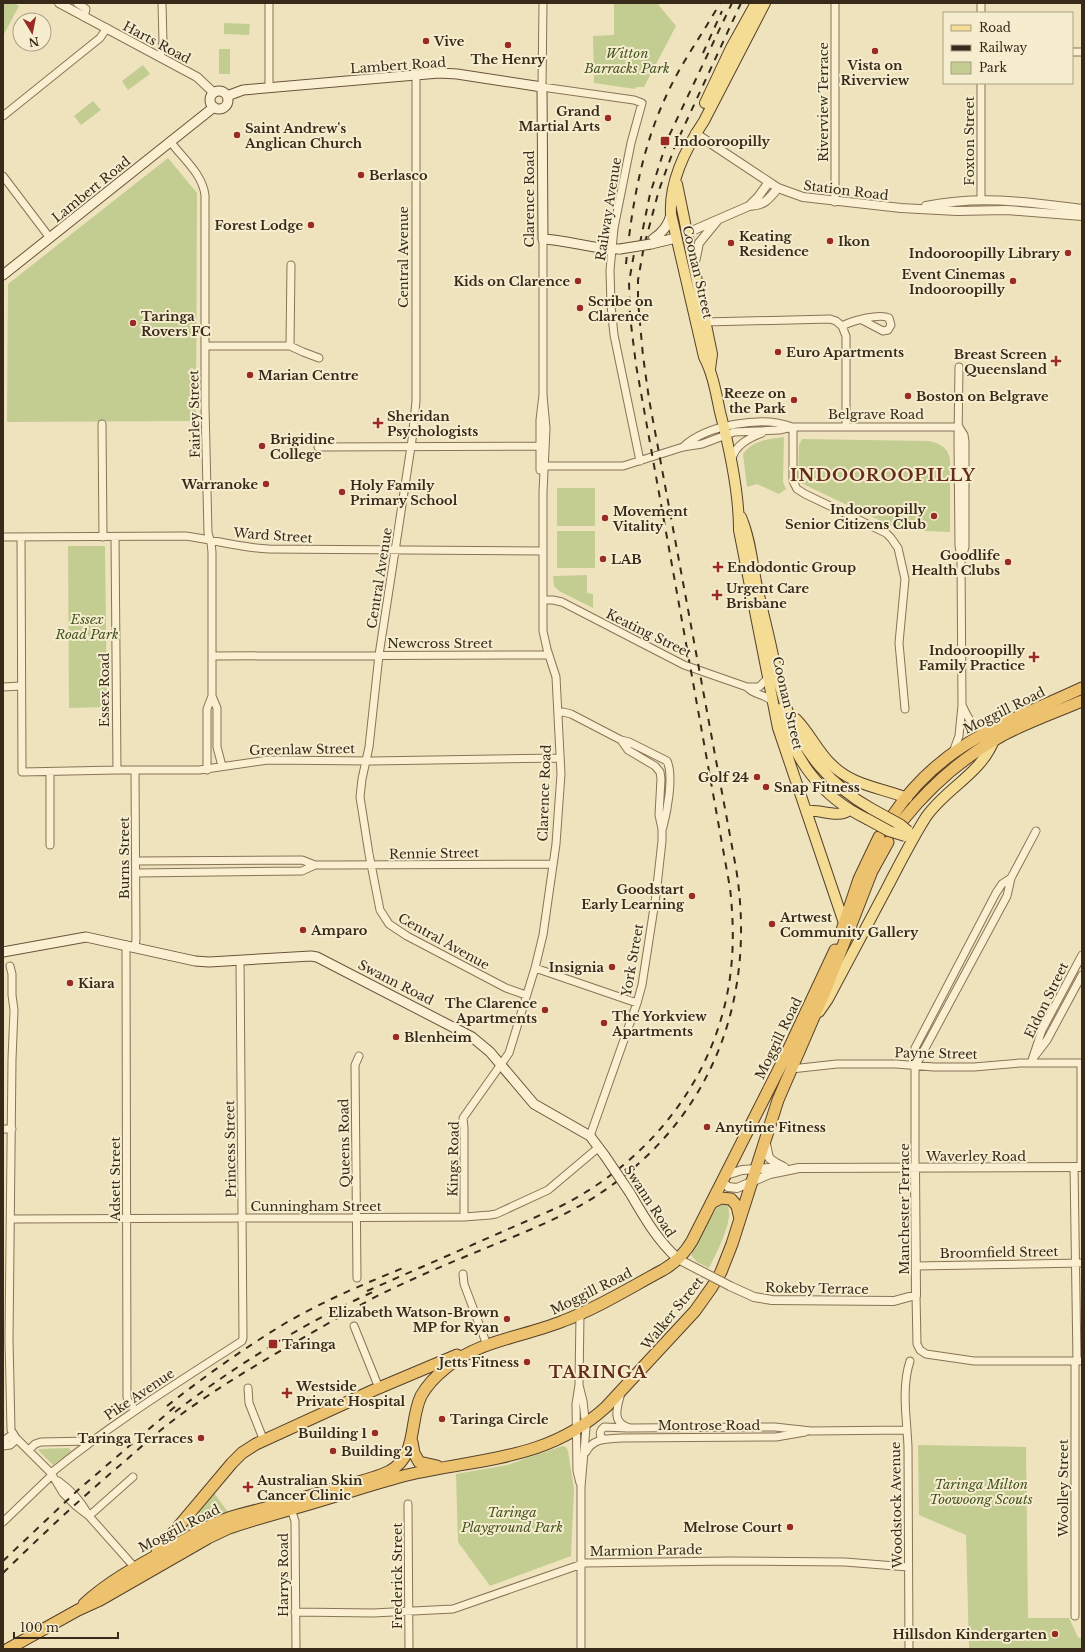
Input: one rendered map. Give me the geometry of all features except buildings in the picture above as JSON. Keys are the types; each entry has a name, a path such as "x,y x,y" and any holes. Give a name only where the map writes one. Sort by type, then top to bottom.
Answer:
{"highway":[{"name":"Moggill Road","path":"1082,688 1018,715 989,730 953,752 933,769 907,798 898,818 941,778 972,754 994,740 1030,722 1082,702"},
{"name":"Moggill Road","path":"8,1649 78,1610 142,1577 217,1533 387,1472 404,1459 412,1441 417,1406 425,1389 446,1368 475,1349 550,1326 580,1314 664,1270 678,1259 692,1241 712,1203 805,1015 837,944 859,879 884,840 826,989 776,1105 740,1219"},
{"path":"712,1203 721,1198 731,1199 737,1206 740,1219"},
{"name":"Walker Street","path":"448,1468 491,1461 522,1453 545,1444 581,1426 596,1416 622,1391 686,1321 709,1291 727,1257 740,1219"},
{"path":"145,1561 168,1539 234,1461 248,1449 438,1362 475,1349"},
{"path":"412,1441 414,1453 419,1462 448,1468"},
{"name":"Moggill Road","path":"78,1610 95,1594 134,1567 217,1523 238,1515 290,1506 405,1476 448,1468"}],"main road":[{"name":"Coonan Street","path":"695,133 698,118 704,104 731,48 756,3"},
{"name":"Coonan Street","path":"765,3 704,121 695,133 684,155 671,199 671,214 704,357 710,369 725,431 739,512 739,530 778,728 844,923"},
{"name":"Lambert Road","path":"227,96 243,90 416,75 451,74 542,87"},
{"name":"Clarence Road","path":"542,87 543,239"},
{"path":"220,91 227,96 228,102 225,107 219,109 214,107 210,100 214,93 220,91"},
{"name":"Lambert Road","path":"3,275 214,107"},
{"name":"Coonan Street","path":"676,180 712,354 710,369"},
{"path":"652,241 669,222 671,214"},
{"path":"543,239 616,249 638,246 652,241 676,238 687,233"},
{"name":"Coonan Street","path":"739,512 746,529 758,590 782,693 789,715 808,751 819,767 840,788 861,803 901,825 910,836"},
{"name":"Coonan Street","path":"758,624 762,632 782,716 800,761 819,785 849,810 889,831 910,836"},
{"path":"789,715 797,720 830,763 848,778 907,798"},
{"name":"Moggill Road","path":"811,1024 828,999 910,836 934,805 975,771 984,760 994,740"},
{"path":"807,811 818,810 839,814 845,813 849,810 848,803 846,796 840,788"},
{"name":"Swann Road","path":"3,952 86,937 195,961 317,957 463,1031 483,1046 534,1104 590,1136 630,1193 656,1236 678,1259"}],"street":[{"name":"Harts Road","path":"59,3 197,78 214,93"},
{"path":"77,3 86,8 84,17"},
{"path":"160,57 163,42 162,3"},
{"path":"269,3 270,88"},
{"name":"Clarence Road","path":"542,87 543,3"},
{"name":"Riverview Terrace","path":"835,3 835,202"},
{"path":"3,116 100,38 107,28"},
{"name":"Central Avenue","path":"416,75 416,401 396,551 379,655 369,744 360,800 380,910 385,919 393,928 506,988 526,995"},
{"name":"Foxton Street","path":"981,84 982,199"},
{"name":"Lambert Road","path":"542,87 628,99 642,103"},
{"name":"Railway Avenue","path":"640,461 613,330 610,270 616,249 614,228 631,143 642,103"},
{"name":"Station Road","path":"695,133 768,182 797,196 882,207 957,211 1007,210 1082,216"},
{"name":"Fairley Street","path":"170,141 196,172 204,191 208,533 212,552 212,696 207,709 207,770"},
{"path":"3,176 50,238"},
{"path":"749,206 758,197 768,182"},
{"path":"687,233 749,206 760,205 764,203 778,188"},
{"path":"982,199 982,210"},
{"name":"Station Road","path":"915,208 958,201 982,199 1082,209"},
{"path":"957,211 958,201"},
{"path":"695,271 695,258 699,242 720,218"},
{"name":"Clarence Road","path":"500,1065 509,1052 535,968 543,935 553,864 558,810 560,758 556,677 548,655 543,634 543,492 540,480 543,466 543,446 540,420 543,395 543,239"},
{"path":"290,346 291,265"},
{"path":"842,326 852,321 862,320"},
{"path":"705,322 836,321 842,326 846,336 846,426"},
{"path":"205,346 290,346 319,358"},
{"path":"953,752 959,736 962,705 961,559 965,547 965,442 964,435 959,427 959,367"},
{"name":"Belgrave Road","path":"725,431 734,423 744,422 779,423 793,427"},
{"path":"102,424 103,537"},
{"path":"793,427 792,476 796,488 805,494 886,533 898,548 905,579 900,643 905,710"},
{"name":"Belgrave Road","path":"732,466 733,456 740,445 755,436 793,427 959,427"},
{"path":"543,466 617,466 640,461 683,447 702,444 725,431"},
{"name":"Belgrave Road","path":"725,431 773,431"},
{"path":"318,447 543,446"},
{"name":"Ward Street","path":"3,537 186,536 260,549 543,551"},
{"path":"3,687 21,686 21,537"},
{"name":"Essex Road","path":"116,537 117,770"},
{"name":"Keating Street","path":"543,600 562,602 684,665 747,687 749,690 769,698 772,701"},
{"name":"Newcross Street","path":"212,656 548,655"},
{"path":"747,687 759,687 768,678"},
{"name":"Greenlaw Street","path":"21,686 22,772 207,770 222,766 268,760 366,761 560,758"},
{"name":"Fairley Street","path":"212,696 217,708 217,747 222,766"},
{"path":"962,705 968,720 971,723 980,728 989,730"},
{"name":"York Street","path":"558,713 571,714 621,740 629,742 664,758 669,766 670,774 666,817 662,829 656,895 642,985 590,1136"},
{"name":"York Street","path":"621,740 628,750 655,766 660,772 659,815 662,829"},
{"name":"Burns Street","path":"130,946 136,939 135,770"},
{"path":"50,772 50,845"},
{"name":"Manchester Terrace","path":"916,1066 1007,896 1011,878 1036,831"},
{"name":"Rennie Street","path":"136,861 302,860 315,865 553,864"},
{"name":"Rennie Street","path":"136,873 302,870 315,865"},
{"name":"Manchester Terrace","path":"1011,878 999,888 915,1050 917,1344 921,1351 928,1354 974,1362 1078,1361"},
{"name":"Adsett Street","path":"130,946 127,1397 128,1401 135,1410"},
{"name":"Eldon Street","path":"1032,1060 1042,1030 1082,955"},
{"name":"Princess Street","path":"240,960 243,1338"},
{"path":"10,966 12,974 14,1010 12,1061 12,1219 6,1339 10,1426 15,1437 53,1476 63,1493 89,1516 142,1577"},
{"path":"535,968 637,1003"},
{"name":"Eldon Street","path":"1032,1060 1047,1040 1082,975"},
{"name":"Queens Road","path":"357,1278 355,1065 359,1056"},
{"name":"Payne Street","path":"791,1069 857,1064 969,1067 1032,1060 1082,1063"},
{"name":"Woolley Street","path":"1075,1616 1078,1460 1079,1167 1082,1063"},
{"name":"Kings Road","path":"464,1217 463,1118 500,1065"},
{"path":"3,1129 12,1129"},
{"path":"765,1137 767,1154 769,1158 776,1163 786,1166"},
{"name":"Cunningham Street","path":"12,1219 490,1216 548,1190 599,1147"},
{"name":"Waverley Road","path":"799,1168 777,1172 733,1188 726,1187 724,1179 738,1170 786,1166 799,1168 1079,1167"},
{"name":"Rokeby Terrace","path":"678,1259 754,1298 772,1300 894,1301 916,1295"},
{"name":"Broomfield Street","path":"916,1266 1078,1263"},
{"path":"463,1274 464,1284 487,1345"},
{"path":"580,1314 579,1385 584,1456 581,1487 581,1649"},
{"path":"354,1326 379,1388"},
{"name":"Pike Avenue","path":"3,1522 90,1441 236,1345 243,1338"},
{"name":"Woodstock Avenue","path":"908,1649 906,1378 910,1362"},
{"path":"579,1385 576,1402 581,1426 577,1471 581,1487"},
{"path":"248,1388 249,1403 264,1441"},
{"path":"622,1391 617,1408 617,1418 623,1426 633,1428"},
{"name":"Montrose Road","path":"606,1439 602,1438 600,1435 604,1427 775,1428 811,1431 906,1430"},
{"name":"Montrose Road","path":"584,1456 587,1449 594,1442 606,1439 776,1437 811,1431"},
{"path":"3,1441 15,1437"},
{"path":"3,1446 11,1444 15,1437"},
{"path":"29,1450 35,1444 40,1442 90,1441"},
{"path":"89,1516 133,1477"},
{"name":"Frederick Street","path":"408,1504 409,1649"},
{"name":"Harrys Road","path":"290,1506 295,1521 296,1649"},
{"name":"Marmion Parade","path":"295,1612 373,1613 453,1609 581,1564 729,1561 845,1562 908,1567"}],"green space":[{"path":"3,3 14,3 19,6 16,12 12,12 12,19 4,34"},
{"name":"Witton Barracks Park","path":"614,3 657,3 676,26 644,87 636,87 635,89 594,83 593,36 614,35"},
{"path":"224,23 250,24 249,35 224,34"},
{"path":"219,49 230,49 230,74 219,74"},
{"path":"143,65 150,74 128,90 122,81"},
{"path":"93,101 101,110 81,125 74,116"},
{"path":"168,158 197,193 196,421 7,422 8,284"},
{"path":"784,437 783,482 786,489 779,494 757,484 747,487 743,454 747,449 756,443"},
{"path":"802,439 929,441 937,443 945,449 950,459 950,532 900,530 803,484 798,479 799,445"},
{"path":"557,488 595,488 595,526 557,526"},
{"path":"557,531 595,531 595,568 557,568"},
{"name":"Essex Road Park","path":"68,546 105,546 107,707 69,708"},
{"path":"587,575 587,593 593,594 593,608 559,591 554,586 553,576"},
{"path":"729,1201 729,1217 726,1230 709,1268 697,1262 691,1255 719,1204"},
{"name":"Taringa Milton Toowoong Scouts","path":"918,1445 1026,1447 1028,1618 1069,1618 1078,1637 1082,1639 1082,1649 969,1649 966,1535 919,1515"},
{"name":"Taringa Playground Park","path":"562,1446 566,1447 568,1451 574,1489 571,1556 490,1586 458,1542 456,1474 507,1465"},
{"path":"68,1448 71,1451 53,1465 38,1450 40,1449"},
{"path":"214,1493 228,1512 172,1542"}],"railway":[{"path":"626,264 635,197 645,153 652,132 669,90 720,3"},
{"path":"640,243 650,194 668,138 732,3"},
{"path":"3,1573 47,1530 145,1443 200,1401 234,1379 379,1295 575,1209 630,1171 665,1137 693,1099 715,1058 730,1014 739,967 741,918 736,868 649,399 643,356 638,301 638,280 644,246 659,190 675,146 741,3"},
{"path":"703,53 722,11"},
{"path":"367,1291 561,1206 594,1187 624,1164 652,1138 676,1109 696,1078 713,1043 724,1007 733,949 730,888 636,365 630,316 629,282 637,237"},
{"path":"167,1406 224,1363 284,1324 329,1300 408,1266"},
{"path":"175,1412 246,1361 322,1317 375,1291"},
{"path":"3,1561 78,1490 177,1405"}],"place":[{"name":"Vive","path":"426,41"},
{"name":"The Henry","path":"508,45"},
{"name":"Vista on Riverview","path":"875,51"},
{"name":"Grand Martial Arts","path":"608,118"},
{"name":"Saint Andrew's Anglican Church","path":"237,135"},
{"name":"Indooroopilly","path":"665,141"},
{"name":"Berlasco","path":"361,175"},
{"name":"Forest Lodge","path":"311,225"},
{"name":"Ikon","path":"830,241"},
{"name":"Keating Residence","path":"731,243"},
{"name":"Indooroopilly Library","path":"1068,253"},
{"name":"Kids on Clarence","path":"578,281"},
{"name":"Event Cinemas Indooroopilly","path":"1013,281"},
{"name":"Scribe on Clarence","path":"580,308"},
{"name":"Taringa Rovers FC","path":"133,323"},
{"name":"Euro Apartments","path":"778,352"},
{"name":"Breast Screen Queensland","path":"1056,361"},
{"name":"Marian Centre","path":"250,375"},
{"name":"Boston on Belgrave","path":"908,396"},
{"name":"Reeze on the Park","path":"794,400"},
{"name":"Sheridan Psychologists","path":"378,423"},
{"name":"Brigidine College","path":"262,446"},
{"name":"Warranoke","path":"266,484"},
{"name":"Holy Family Primary School","path":"342,492"},
{"name":"Indooroopilly Senior Citizens Club","path":"934,516"},
{"name":"Movement Vitality","path":"605,518"},
{"name":"LAB","path":"603,559"},
{"name":"Goodlife Health Clubs","path":"1008,562"},
{"name":"Endodontic Group","path":"718,567"},
{"name":"Urgent Care Brisbane","path":"717,595"},
{"name":"Indooroopilly Family Practice","path":"1034,657"},
{"name":"Golf 24","path":"757,777"},
{"name":"Snap Fitness","path":"766,787"},
{"name":"Goodstart Early Learning","path":"692,896"},
{"name":"Artwest Community Gallery","path":"772,924"},
{"name":"Amparo","path":"303,930"},
{"name":"Insignia","path":"612,967"},
{"name":"Kiara","path":"70,983"},
{"name":"The Clarence Apartments","path":"545,1010"},
{"name":"The Yorkview Apartments","path":"604,1023"},
{"name":"Blenheim","path":"396,1037"},
{"name":"Anytime Fitness","path":"707,1127"},
{"name":"Elizabeth Watson-Brown MP for Ryan","path":"507,1319"},
{"name":"Taringa","path":"273,1344"},
{"name":"Jetts Fitness","path":"527,1362"},
{"name":"Westside Private Hospital","path":"287,1393"},
{"name":"Taringa Circle","path":"442,1419"},
{"name":"Building 1","path":"375,1433"},
{"name":"Taringa Terraces","path":"201,1438"},
{"name":"Building 2","path":"333,1451"},
{"name":"Australian Skin Cancer Clinic","path":"248,1487"},
{"name":"Melrose Court","path":"790,1527"},
{"name":"Hillsdon Kindergarten","path":"1055,1634"}],"district":[{"name":"INDOOROOPILLY","path":"883,475"},
{"name":"TARINGA","path":"598,1372"}]}
